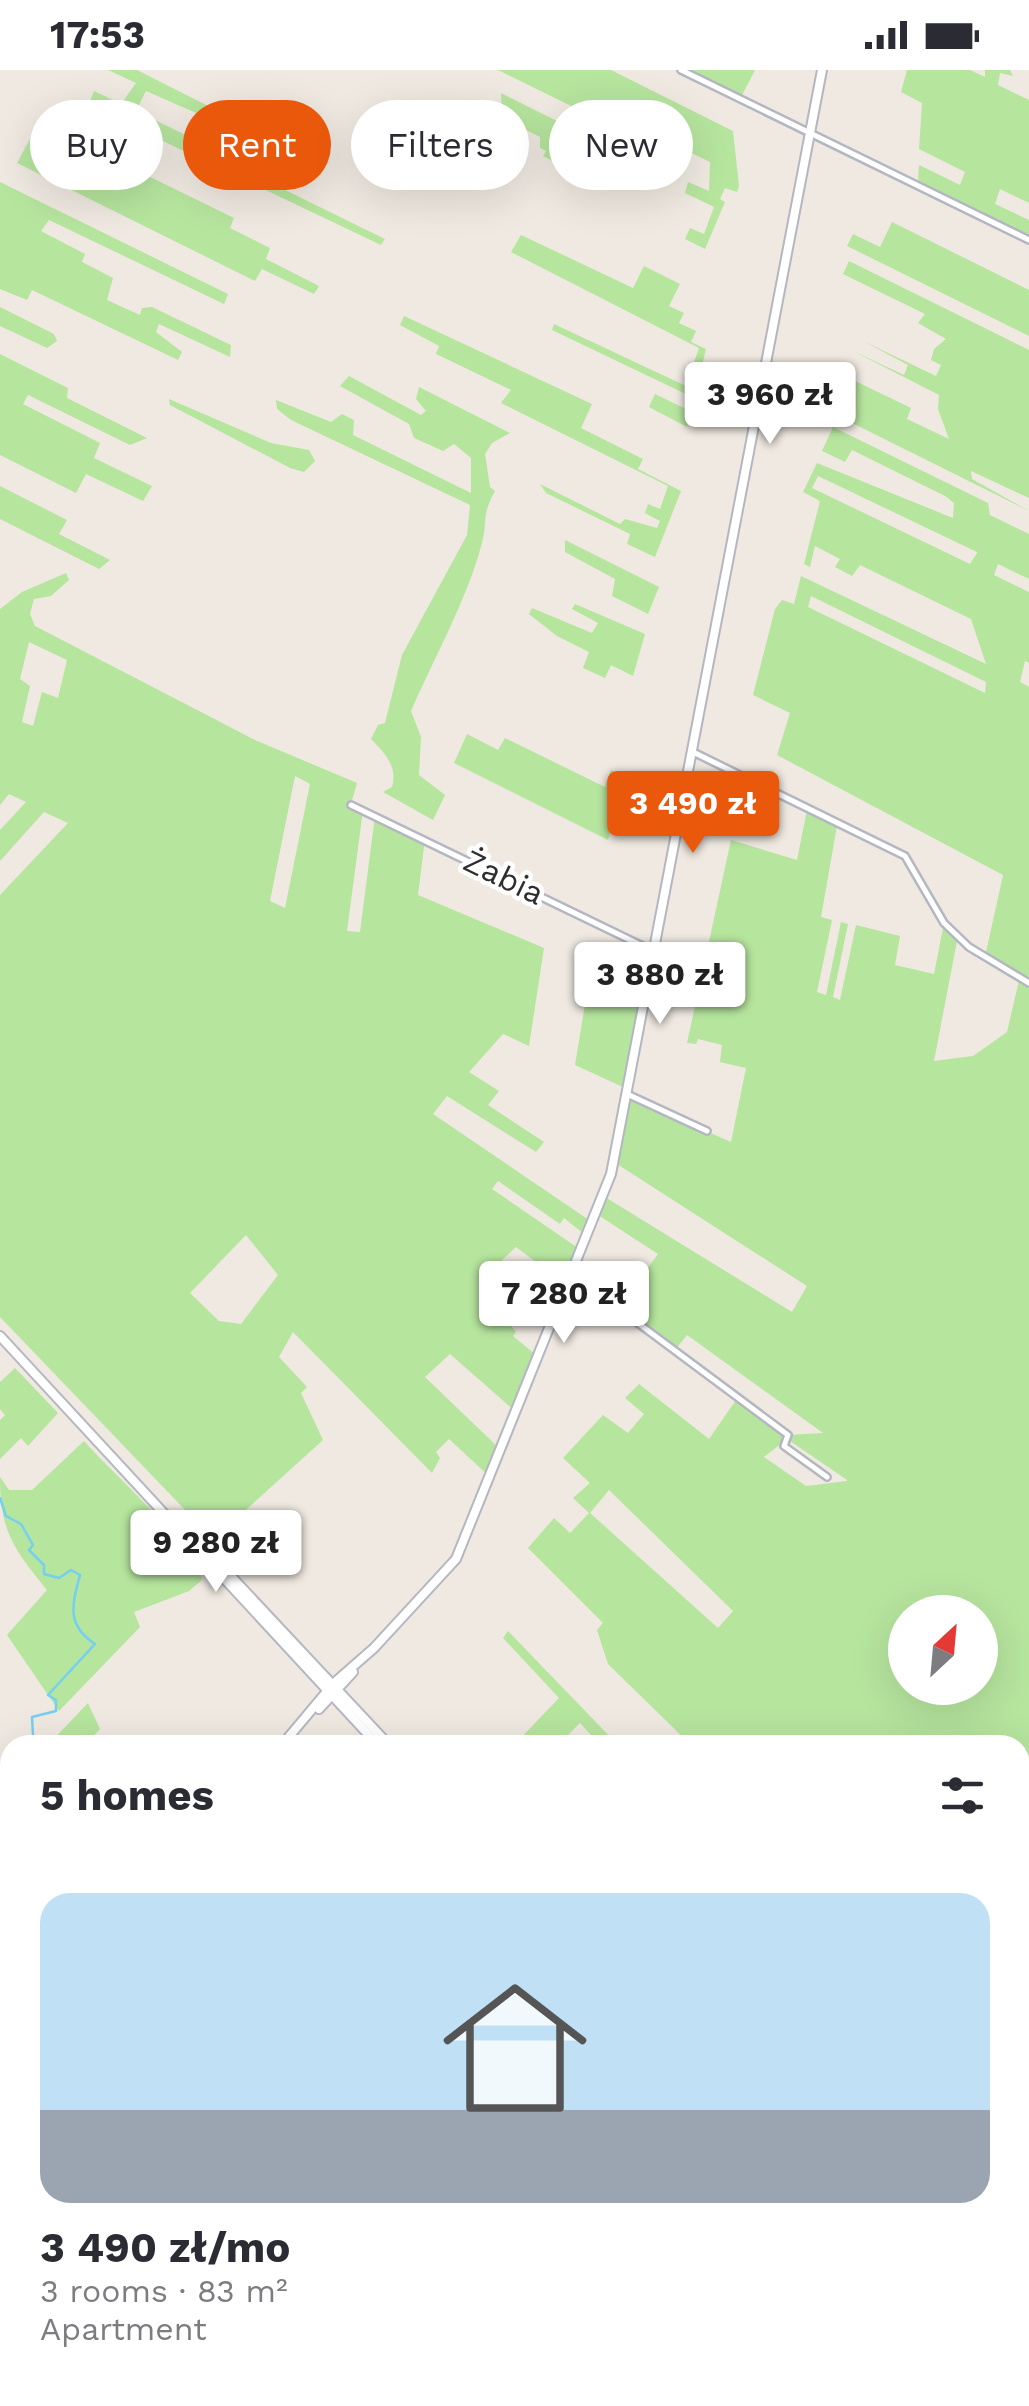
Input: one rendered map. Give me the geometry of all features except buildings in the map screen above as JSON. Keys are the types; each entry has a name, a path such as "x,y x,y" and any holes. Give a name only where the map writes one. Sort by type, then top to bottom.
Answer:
{"street":[{"path":"681,70 1029,240"},
{"path":"292,1735 444,1575 467,1540 611,1174 822,70"},
{"path":"692,752 905,856 944,923 969,946 1029,982"},
{"name":"Żabia","path":"351,805 656,952"},
{"path":"628,1094 707,1132"},
{"path":"572,1274 788,1435 784,1446 827,1477"},
{"path":"0,1336 379,1735"},
{"path":"334,1690 370,1735"}],"green space":[{"path":"108,70 137,70 196,100 183,100 183,107 146,91 142,100 124,100 136,83"},
{"path":"498,70 611,70 671,100 559,100"},
{"path":"681,70 755,70 740,99"},
{"path":"907,70 970,70 985,77 985,70 1010,70 1013,76 1000,73 998,85 1029,100 1029,203 1000,189 995,204 1029,220 1029,237 918,181 919,165 960,185 965,172 919,149 922,103 901,92"},
{"path":"94,91 113,100 90,100"},
{"path":"529,107 549,117 549,159 543,156 546,151 540,148 540,137 529,132"},
{"path":"693,111 733,131 739,186 737,192 725,188 720,199 725,202 705,249 685,239 690,228 704,234 714,207 685,193 693,190 693,184 709,191 710,162 693,154"},
{"path":"163,124 183,134 183,151 163,141"},
{"path":"30,139 30,169 17,163"},
{"path":"0,182 228,294 224,304 49,220 41,231 85,254 82,262 113,278 107,300 140,315 142,308 152,307 231,345 230,357 159,324 156,332 182,352 178,360 32,290 27,300 0,289"},
{"path":"163,183 234,218 230,228 270,248 266,259 319,286 314,294 262,269 255,281 71,190 163,190"},
{"path":"266,190 285,190 385,239 381,245"},
{"path":"892,222 1029,290 1029,336 847,246 853,234 880,247"},
{"path":"521,235 633,288 644,266 680,284 669,306 684,313 679,323 696,331 691,342 706,349 687,427 649,407 655,394 686,409 688,395 552,330 554,324 686,386 699,348 511,252"},
{"path":"849,261 1029,350 1029,498 971,471 972,479 1029,511 838,416 853,380 911,408 907,419 949,439 938,409 939,395 853,351 904,375 908,365 863,341 936,376 941,365 931,360 934,349 946,339 918,323 925,314 843,274"},
{"path":"0,307 54,334 57,341 47,348 0,326"},
{"path":"404,316 592,404 581,428 643,459 638,469 681,491 655,557 627,544 630,534 546,493 540,484 620,524 625,519 657,528 660,521 645,513 648,504 660,509 668,486 501,403 511,390 436,354 439,346 400,325"},
{"path":"0,354 68,388 67,398 147,438 130,445 28,395 23,404 100,443 94,458 152,486 143,501 86,474 76,493 0,455"},
{"path":"349,376 421,415 426,411 416,399 419,387 510,433 492,443 485,454 490,487 495,491 486,512 482,543 459,608 411,711 421,737 419,775 445,795 433,820 383,792 392,787 392,767 371,739 378,725 385,723 402,655 467,535 470,505 291,420 277,409 276,400 331,422 342,414 354,420 353,435 471,493 471,458 454,444 443,451 414,438 409,424 340,386"},
{"path":"169,399 271,443 309,450 315,461 304,472 290,468 170,405"},
{"path":"833,427 988,503 990,515 1029,534 1029,579 998,564 994,575 1029,592 1029,663 1025,661 1020,682 1029,687 1029,1735 681,1735 608,1664 597,1630 603,1623 528,1548 554,1518 570,1533 589,1513 573,1498 590,1483 563,1458 603,1415 628,1433 644,1414 625,1398 639,1384 709,1439 738,1397 788,1435 823,1433 687,1335 675,1350 618,1308 658,1254 598,1215 605,1197 792,1312 807,1286 617,1164 631,1098 731,1142 746,1068 720,1062 722,1045 698,1039 696,1044 687,1043 731,840 797,860 808,805 838,820 821,917 832,920 817,992 826,995 841,922 848,924 833,997 840,1000 856,925 900,936 895,965 934,974 944,923 958,936 934,1061 973,1056 1007,1032 1020,976 985,957 1003,875 777,755 790,713 753,695 775,609 782,600 794,604 801,576 986,664 971,619 860,565 852,576 835,567 840,559 815,546 810,567 804,564 820,501 803,492 817,463 953,518 954,503 945,496 852,450 845,462 822,451","holes":["818,476 977,552 970,564 812,488","811,596 986,682 985,693 808,607","787,1439 847,1480 806,1486 764,1457","609,1490 733,1611 718,1628 590,1513"]},
{"path":"0,486 67,520 59,534 110,560 99,569 0,519"},
{"path":"565,540 659,587 648,614 612,596 615,579 565,552"},
{"path":"66,573 69,580 51,596 34,599 30,614 35,626 255,740 357,783 351,804 363,810 347,931 360,932 375,816 425,839 418,895 544,948 529,1046 503,1034 469,1072 499,1091 488,1105 544,1142 536,1152 447,1096 433,1114 589,1220 583,1233 564,1218 560,1224 498,1181 492,1189 578,1248 565,1284 516,1247 500,1262 555,1308 550,1322 541,1316 536,1326 510,1306 504,1317 516,1332 513,1336 537,1356 517,1413 450,1354 425,1377 501,1450 490,1477 449,1439 436,1452 440,1458 432,1473 293,1332 279,1357 307,1387 301,1393 323,1440 227,1527 239,1553 236,1563 0,1317 0,895 68,823 44,812 0,861 0,830 26,802 9,794 0,805 0,609 22,592","holes":["29,642 67,660 58,698 42,692 33,726 22,722 30,686 20,679","295,776 310,784 285,908 270,901","246,1235 278,1275 241,1324 219,1321 190,1293"]},
{"path":"575,604 645,634 633,676 611,665 605,678 583,668 589,652 557,636 529,614 532,608 592,633 598,623 572,609"},
{"path":"467,734 498,750 505,738 605,787 611,770 625,777 608,840 454,763"},
{"path":"588,986 645,996 625,1088 575,1065"},
{"path":"15,1368 58,1413 28,1446 21,1438 0,1459 0,1420 5,1415 0,1409 0,1382"},
{"path":"84,1441 169,1529 202,1580 189,1591 134,1612 140,1627 59,1711 7,1635 47,1590 11,1539 3,1512 0,1477 9,1490 32,1490"},
{"path":"508,1631 608,1735 591,1735 580,1723 568,1735 524,1735 559,1698 503,1638"},
{"path":"88,1703 100,1729 95,1735 58,1735"}],"waterway":[{"path":"0,1498 6,1516 21,1524 33,1545 29,1550 44,1565 44,1574 59,1578 71,1570 80,1575 75,1622 95,1644 48,1695 56,1700 56,1711 32,1717 33,1735"}]}
